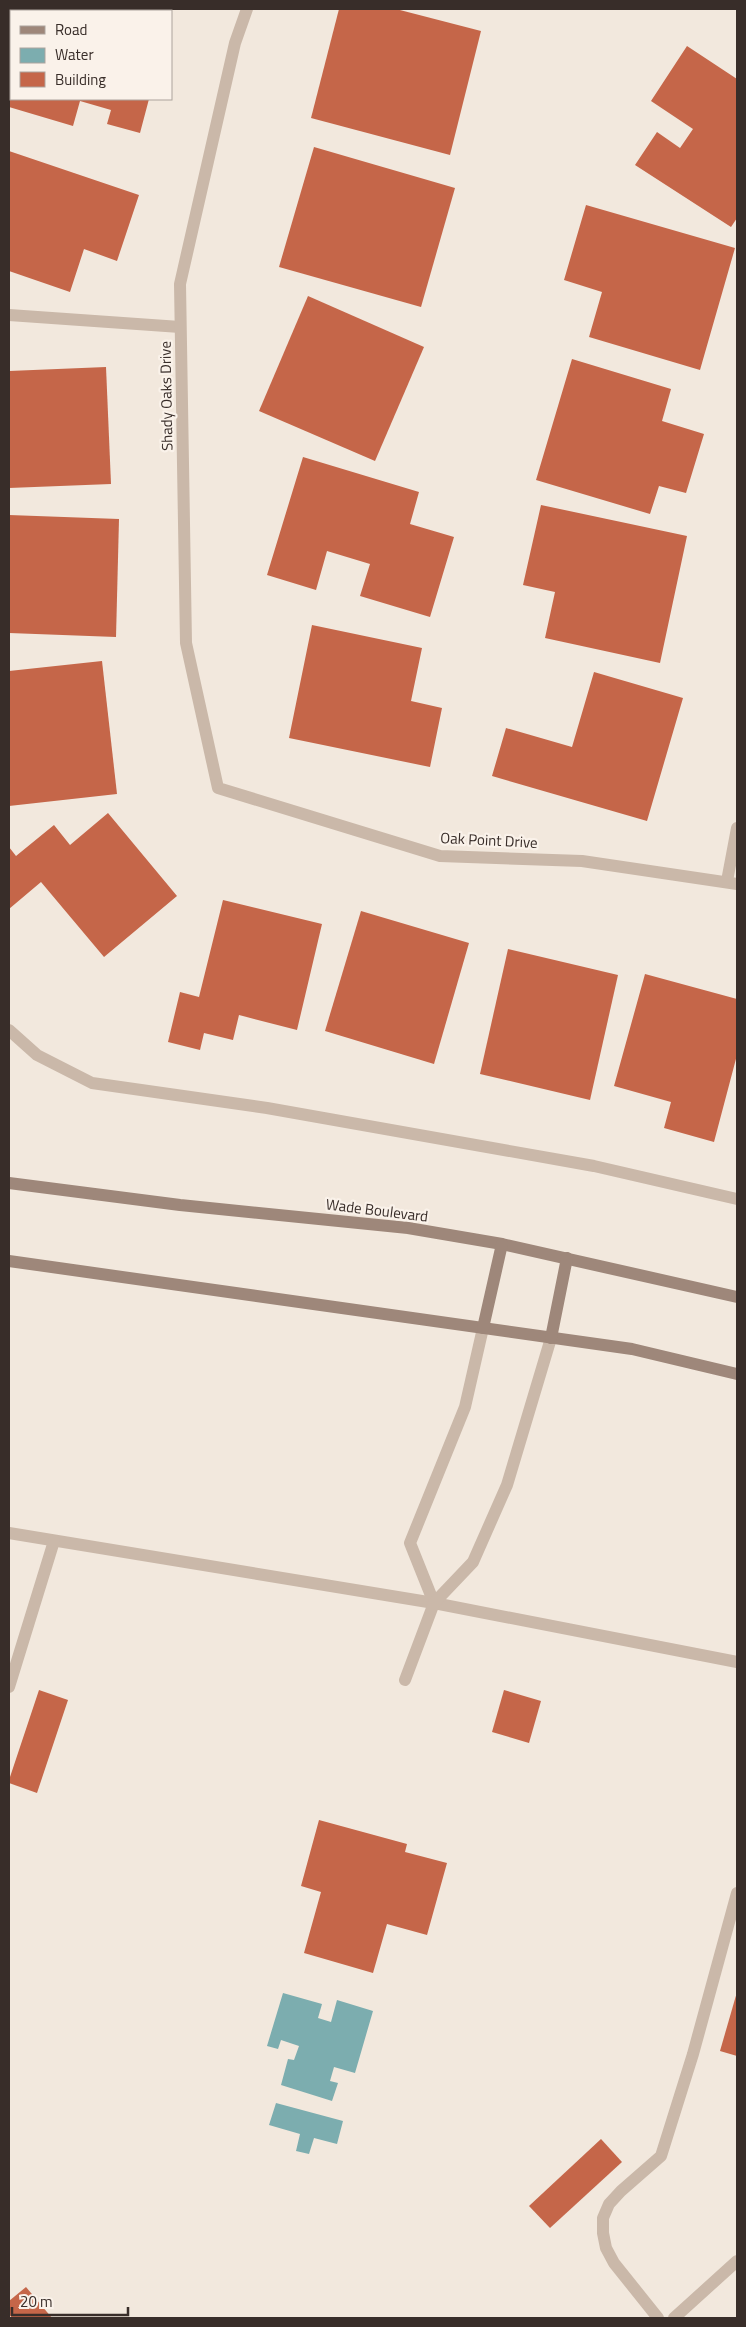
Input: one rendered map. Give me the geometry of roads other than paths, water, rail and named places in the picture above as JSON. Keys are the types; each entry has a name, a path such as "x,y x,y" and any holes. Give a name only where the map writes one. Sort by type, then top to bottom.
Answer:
{"street":[{"name":"Shady Oaks Drive","path":"218,788 186,644 180,284 235,43 247,9"},
{"path":"9,315 180,327"},
{"name":"Oak Point Drive","path":"218,788 440,856 582,860 732,882"},
{"path":"732,882 737,828"},
{"path":"9,1030 37,1055 92,1083 268,1108 594,1166 737,1199"},
{"name":"Wade Boulevard","path":"9,1183 180,1205 408,1228 502,1244 737,1297"},
{"path":"434,1603 410,1543 465,1407 502,1244"},
{"path":"405,1680 434,1603 473,1562 507,1485 551,1338 567,1258"},
{"path":"9,1261 632,1349 737,1374"},
{"path":"9,1533 434,1603 737,1662"},
{"path":"9,1687 54,1541"},
{"path":"658,2318 614,2263 606,2248 603,2233 604,2218 609,2204 661,2156 693,2054 737,1893"},
{"path":"674,2318 737,2261"}],"water":[{"path":"283,1993 322,2004 318,2018 331,2022 337,2000 373,2011 355,2073 334,2067 330,2081 338,2083 332,2101 281,2085 288,2059 294,2060 299,2046 281,2040 278,2049 267,2046"},
{"path":"276,2103 343,2121 337,2144 314,2138 309,2154 296,2151 300,2134 269,2125"}]}
